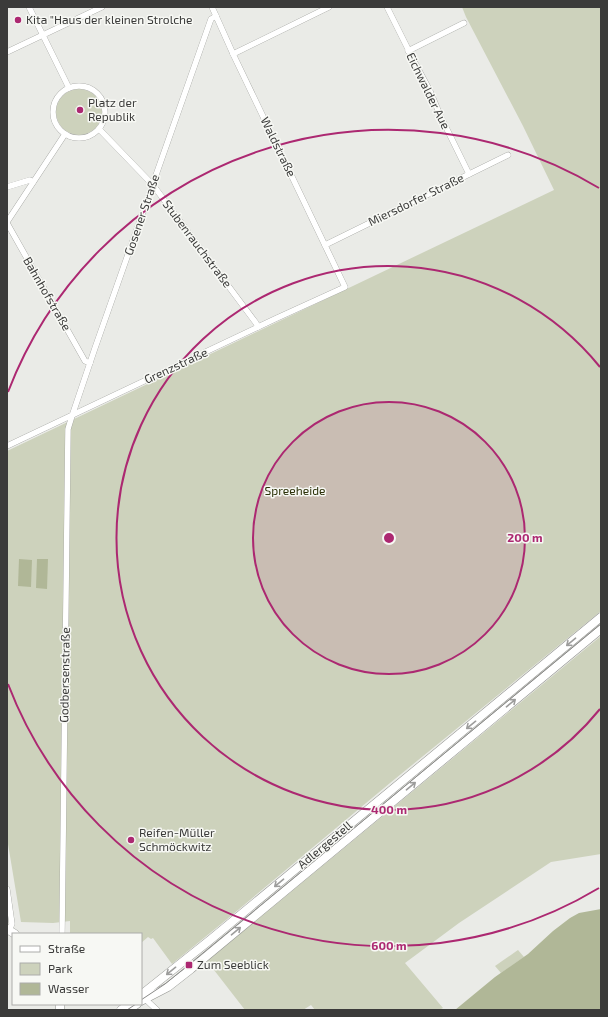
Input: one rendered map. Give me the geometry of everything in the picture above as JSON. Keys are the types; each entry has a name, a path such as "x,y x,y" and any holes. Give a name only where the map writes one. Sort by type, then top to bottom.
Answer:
{"main road":[{"name":"Adlergestell","path":"142,998 395,786 601,617"},
{"name":"Adlergestell","path":"142,998 168,987 191,969 601,629"}],"street":[{"path":"29,7 69,88"},
{"path":"7,52 102,7"},
{"name":"Waldstraße","path":"212,7 345,287"},
{"path":"233,54 329,7"},
{"name":"Eichwalder Aue","path":"387,7 408,51 430,91 469,174"},
{"name":"Gosener Straße","path":"72,416 211,19 216,16"},
{"path":"408,51 464,23"},
{"path":"80,86 91,89 99,95 105,112 103,123 99,129 90,136 81,138 76,138 65,134 60,130 54,119 53,109 59,95 69,88 80,86"},
{"name":"Stubenrauchstraße","path":"99,129 153,185 258,327"},
{"path":"7,223 65,134"},
{"name":"Miersdorfer Straße","path":"325,245 508,155"},
{"path":"7,187 30,180 33,182"},
{"name":"Bahnhofstraße","path":"7,223 85,360 90,363"},
{"name":"Grenzstraße","path":"7,446 345,287"},
{"name":"Godbersenstraße","path":"62,933 68,434 72,416"},
{"path":"7,889 12,924 10,931"},
{"path":"142,998 157,1010"}],"green space":[{"name":"Spreeheide","path":"462,7 601,7 601,611 390,783 172,964 153,938 151,939 148,937 142,942 142,933 70,933 70,921 53,923 21,922 7,838 7,451 554,190 523,126"},
{"name":"Platz der Republik","path":"74,89 84,89 92,93 98,99 102,107 102,117 98,125 92,131 84,135 74,135 66,131 60,125 56,117 56,107 60,99 66,93"},
{"path":"601,636 601,854 551,862 459,923 405,963 443,1008 439,1010 315,1010 311,1005 303,1010 245,1010 207,961"},
{"path":"518,950 524,957 501,973 495,966"}],"water":[{"path":"19,559 32,560 31,587 18,586"},
{"path":"37,559 48,559 47,589 36,588"},
{"path":"601,909 601,1010 455,1010 495,977 528,954 570,918 579,913"}],"tram line":[{"path":"142,999 165,984 186,967 601,624"},
{"path":"127,1010 134,1005"}],"place":[{"name":"Kita \"Haus der kleinen Strolche","path":"18,20"},
{"name":"Platz der Republik","path":"80,110"},
{"name":"Reifen-Müller Schmöckwitz","path":"131,840"},
{"name":"Zum Seeblick","path":"189,965"}]}
